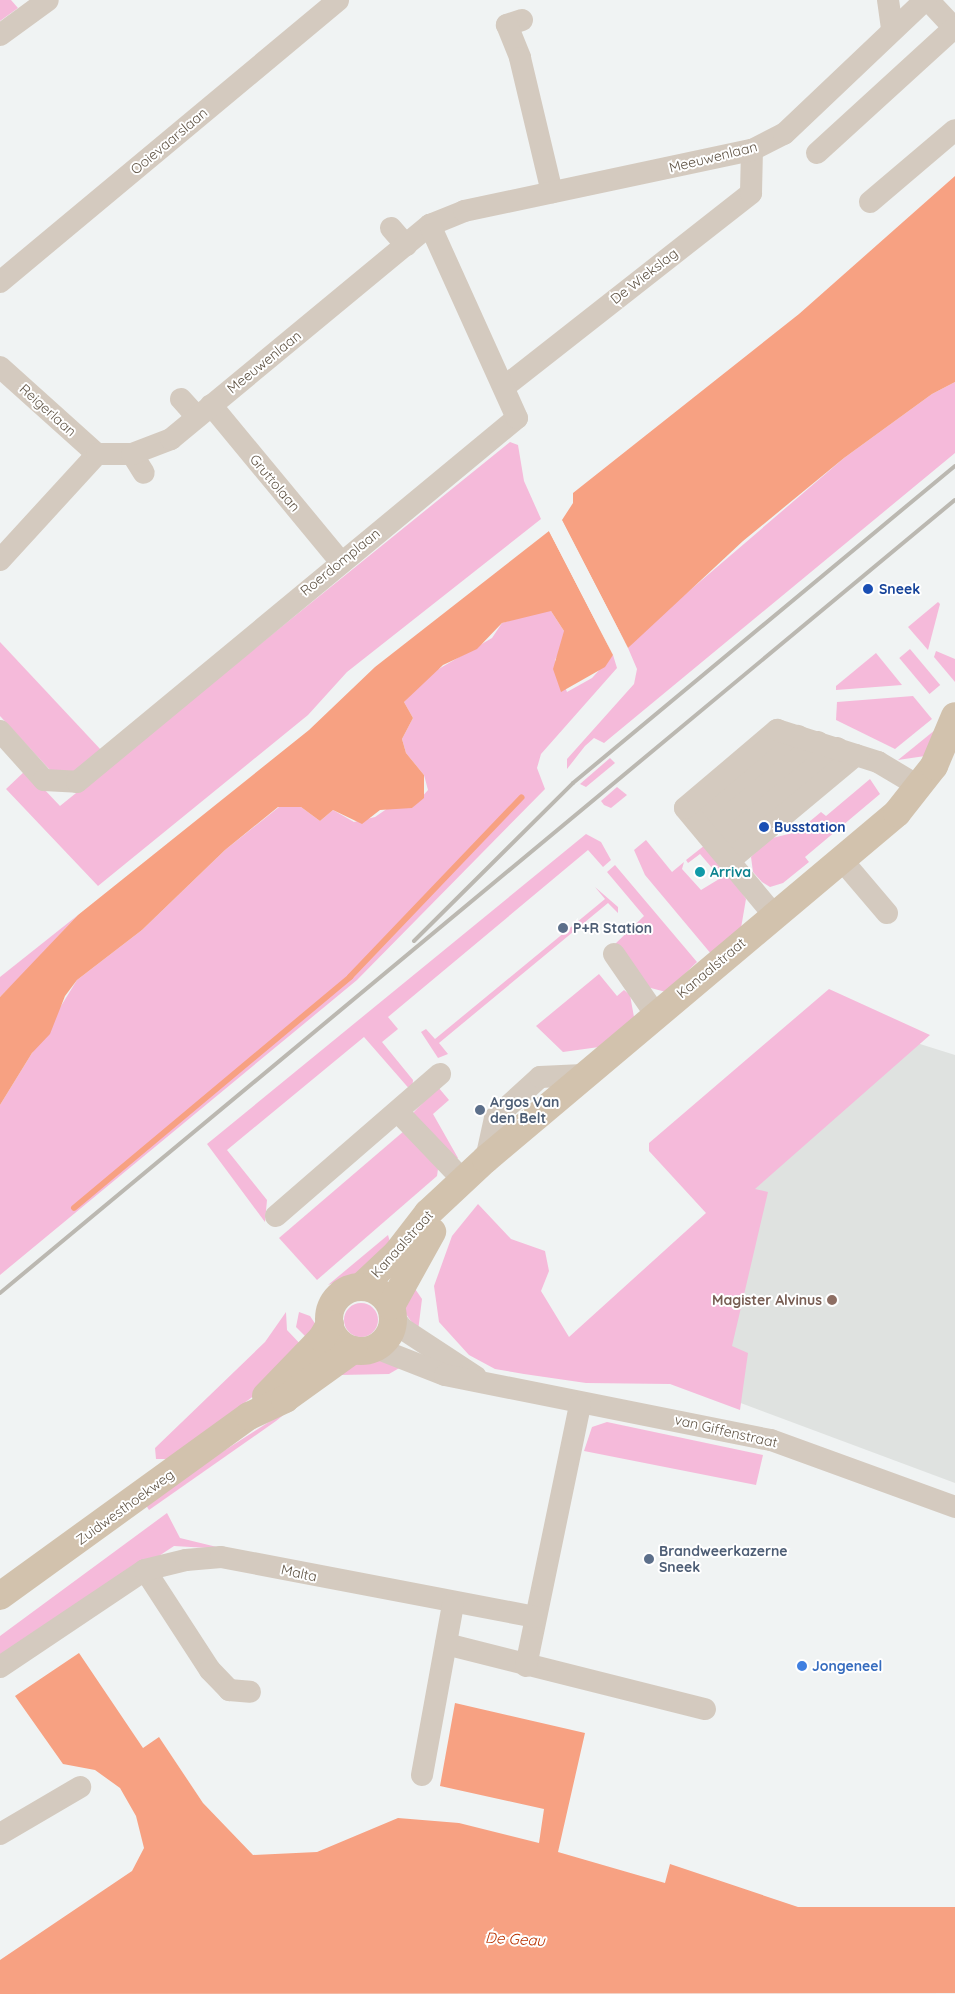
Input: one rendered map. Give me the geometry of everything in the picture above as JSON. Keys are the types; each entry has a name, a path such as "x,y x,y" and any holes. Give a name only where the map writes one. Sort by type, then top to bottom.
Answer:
{"main road":[{"name":"Kanaalstraat","path":"362,1286 463,1180 486,1159 583,1075 897,813 920,787 955,716"},
{"name":"Kanaalstraat","path":"393,1312 439,1220 442,1202"},
{"path":"362,1286 376,1290 393,1312 386,1340 365,1349 342,1345 330,1324 332,1303 339,1295 362,1286"},
{"name":"Zuidwesthoekweg","path":"249,1416 322,1338 330,1324"},
{"name":"Zuidwesthoekweg","path":"0,1596 249,1416 285,1398 365,1349"}],"street":[{"path":"0,35 48,0"},
{"name":"Ooievaarslaan","path":"0,282 338,0"},
{"path":"888,0 892,30"},
{"name":"Meeuwenlaan","path":"97,454 138,464 171,439 430,225 464,211 752,150 784,134 892,30 927,0 955,28 817,153"},
{"path":"522,20 507,25 520,58 552,192"},
{"path":"870,202 955,130"},
{"name":"De Wiekslag","path":"504,387 751,193 752,150"},
{"name":"Roerdomplaan","path":"0,731 44,780 77,782 340,561 518,418 430,225"},
{"path":"391,228 406,245"},
{"name":"Reigerlaan","path":"0,366 97,454"},
{"name":"Gruttolaan","path":"181,399 204,411 340,561"},
{"path":"0,560 97,454"},
{"path":"774,915 685,808 777,730 827,745 920,787"},
{"path":"713,840 827,745"},
{"path":"713,840 827,745"},
{"path":"841,859 887,913"},
{"path":"619,968 656,1014"},
{"path":"276,1216 399,1113 440,1074"},
{"path":"399,1113 463,1180"},
{"name":"van Giffenstraat","path":"393,1312 402,1329 490,1385"},
{"name":"van Giffenstraat","path":"365,1349 445,1375 580,1405 678,1419 771,1440 955,1507"},
{"path":"526,1666 534,1617 580,1405"},
{"name":"Malta","path":"0,1667 145,1570 221,1557 453,1605 534,1617"},
{"path":"145,1570 210,1670 229,1690 250,1692"},
{"path":"422,1775 453,1605"},
{"path":"446,1644 526,1666 705,1709"},
{"path":"0,1834 80,1787"}],"shaded area":[{"path":"0,0 11,0 18,8 0,21"},
{"path":"955,382 955,453 604,743 594,738 585,746 567,769 567,759 634,684 637,669 628,648 647,627 844,458 932,394"},
{"path":"510,442 518,445 524,481 541,519 347,672 308,715 98,886 6,789 26,770 60,806"},
{"path":"938,602 940,604 928,650 908,627"},
{"path":"539,611 551,611 564,631 564,644 555,660 567,692 592,678 613,655 617,668 541,754 537,768 545,789 357,980 0,1275 0,1105 77,980 142,930 225,850 279,807 301,807 320,821 333,810 354,822 375,817 388,808 412,808 428,790 424,775 406,753 402,739 413,718 404,702 430,674 492,638 502,623"},
{"path":"0,642 102,751 63,784 0,716"},
{"path":"910,649 940,685 929,694 899,658"},
{"path":"936,651 955,659 955,682 934,657"},
{"path":"876,653 902,685 836,690 836,686"},
{"path":"913,696 932,719 895,749 836,720 837,702"},
{"path":"935,730 925,756 898,760"},
{"path":"610,758 615,763 586,787 580,784"},
{"path":"870,779 880,794 805,857 809,862 783,883 770,887 762,882 753,872 751,857 768,839 797,832 821,812 826,816"},
{"path":"617,787 627,795 611,808 604,805 601,801"},
{"path":"586,834 601,842 611,860 603,867 588,850 388,1017 398,1029 382,1042 413,1080 412,1092 364,1037 227,1150 267,1200 265,1222 207,1144"},
{"path":"646,840 672,872 684,862 682,869 701,890 729,873 746,899 741,928 712,955 645,875 634,850"},
{"path":"705,845 726,870 719,876 700,854 688,863 686,860"},
{"path":"615,865 697,962 666,992 647,987 614,945 644,916 607,872"},
{"path":"595,887 618,907 618,913 608,903 439,1043 448,1054 438,1058 421,1032 426,1029 435,1039 605,899"},
{"path":"78,915 20,977 0,997 0,977"},
{"path":"599,974 617,996 624,990 630,995 634,1017 599,1047 563,1052 536,1026"},
{"path":"829,989 930,1035 755,1189 768,1192 732,1346 748,1353 740,1410 670,1384 586,1383 495,1369 469,1355 439,1322 434,1286 452,1236 478,1204 511,1239 545,1251 549,1271 541,1291 569,1337 706,1213 649,1151 649,1143"},
{"name":"Magister Alvinus","path":"830,995 920,1044 955,1055 955,1483 690,1384 726,1215"},
{"path":"438,1087 449,1100 433,1114 458,1158 454,1161 413,1113"},
{"path":"404,1131 438,1169 437,1176 317,1280 279,1238"},
{"path":"388,1235 392,1249 357,1274 328,1285"},
{"path":"411,1283 422,1299 418,1331 403,1310"},
{"path":"361,1303 373,1308 378,1320 373,1332 361,1337 349,1332 344,1320 349,1308"},
{"path":"286,1312 287,1330 304,1348 255,1395 169,1459 156,1459 155,1448 265,1342"},
{"path":"299,1312 310,1316 316,1325 310,1341 296,1327"},
{"path":"378,1359 401,1367 389,1374 340,1375 347,1362"},
{"path":"297,1404 276,1421 149,1510 144,1502"},
{"path":"607,1422 763,1455 756,1485 584,1451 592,1427"},
{"path":"167,1513 180,1538 225,1549 174,1546 0,1661 0,1636"}],"water":[{"path":"955,176 955,382 932,394 844,458 743,541 628,648 562,520 573,503 573,493 799,314"},
{"path":"549,531 613,655 605,667 561,692 553,669 564,631 551,611 502,623 477,649 443,665 404,702 413,718 402,739 406,753 424,775 424,798 412,808 380,810 362,824 333,810 320,821 301,807 278,807 225,850 142,930 77,980 65,996 50,1034 32,1053 0,1105 0,997 78,915 309,730 375,667"},
{"name":"De Geau","path":"79,1653 143,1748 159,1737 203,1803 253,1855 317,1852 398,1818 459,1823 539,1843 544,1809 440,1786 455,1703 585,1733 558,1852 665,1883 670,1864 798,1907 955,1907 955,1993 0,1994 0,1960 132,1871 144,1848 136,1816 120,1788 95,1770 63,1764 15,1696"}],"pier":[{"path":"560,517 628,648 559,521"},
{"path":"548,529 551,530 613,655 549,531"}],"waterway":[{"path":"74,1208 350,977 521,798"}],"railway":[{"path":"414,941 573,783 955,466"},
{"path":"0,1293 955,500"}],"place":[{"name":"Sneek","path":"868,589"},
{"name":"Busstation","path":"764,827"},
{"name":"Arriva","path":"700,872"},
{"name":"P+R Station","path":"563,928"},
{"name":"Argos Van den Belt","path":"480,1110"},
{"name":"Magister Alvinus","path":"832,1300"},
{"name":"Brandweerkazerne Sneek","path":"649,1559"},
{"name":"Jongeneel","path":"802,1666"}]}
